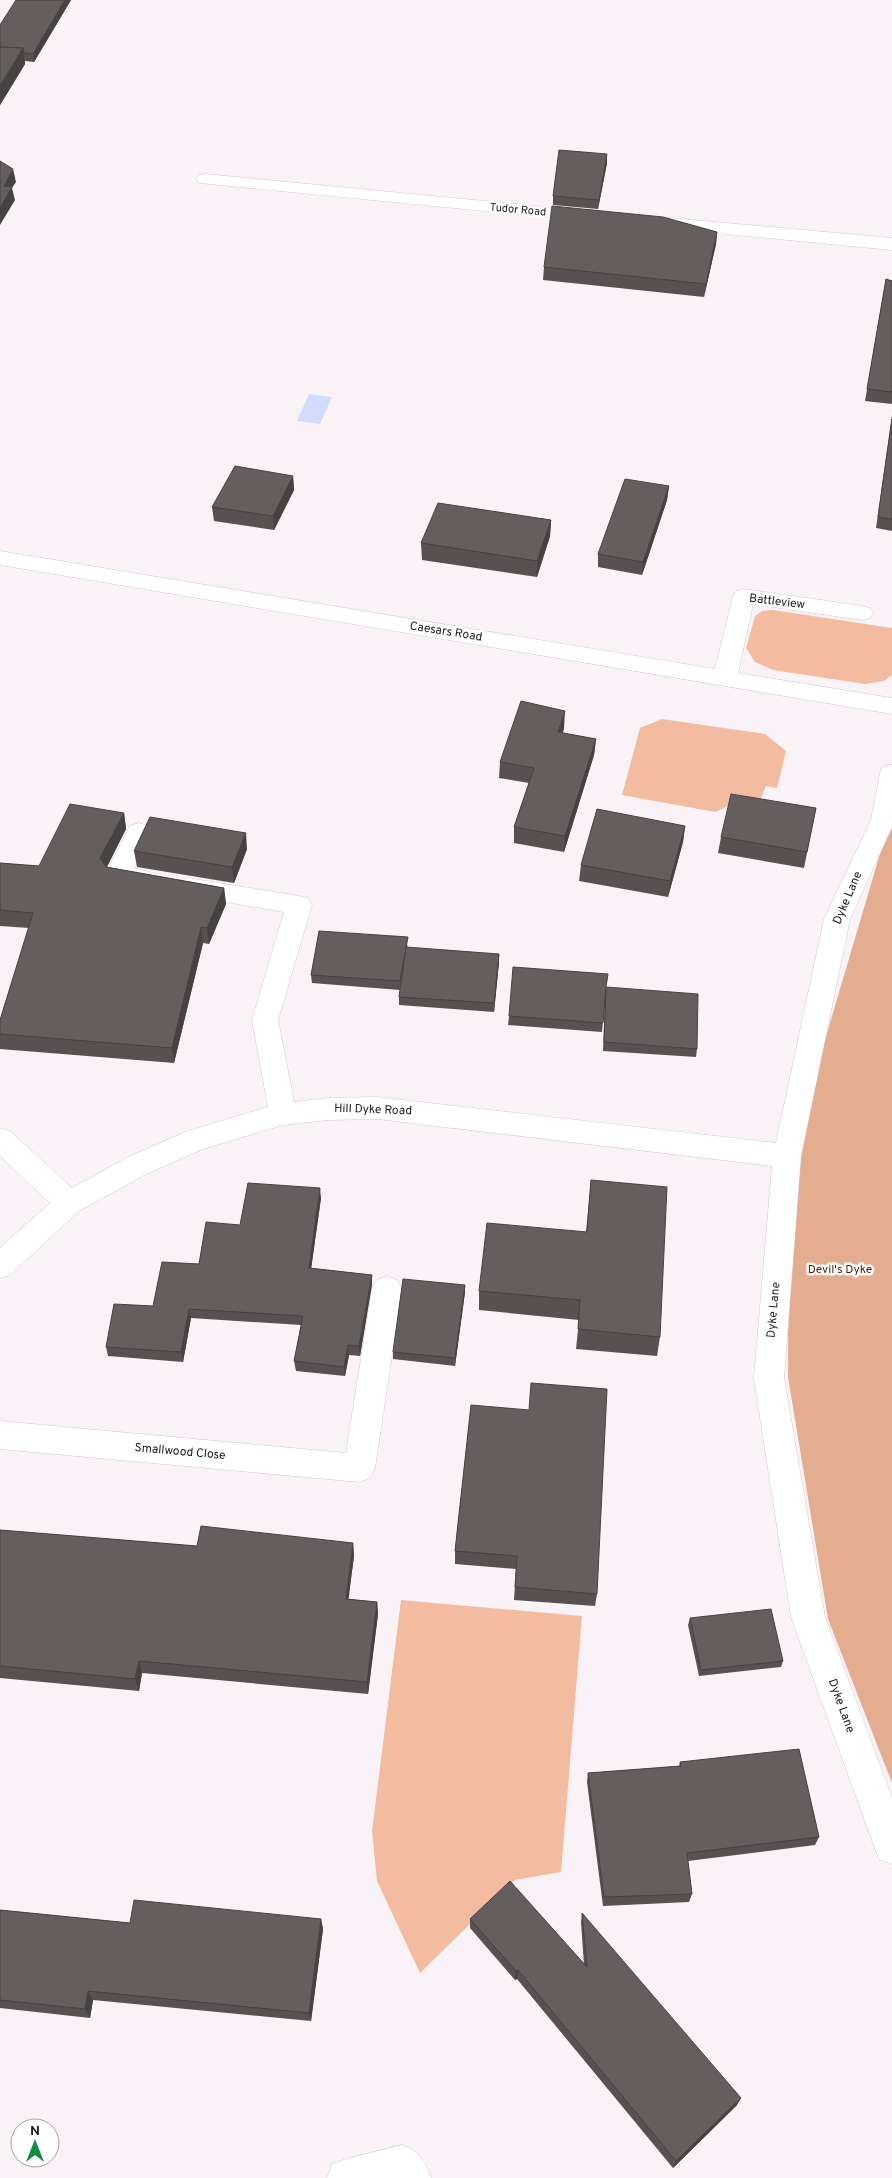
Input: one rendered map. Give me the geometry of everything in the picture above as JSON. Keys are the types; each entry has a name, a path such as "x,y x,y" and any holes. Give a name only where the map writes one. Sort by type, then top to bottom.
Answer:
{"street":[{"name":"Tudor Road","path":"205,179 609,218"},
{"path":"639,221 892,244"},
{"name":"Caesars Road","path":"0,558 892,706"},
{"name":"Battleview","path":"725,677 744,596 862,613"},
{"name":"Dyke Lane","path":"892,772 883,820 837,919 787,1156 769,1378 808,1617 892,1846"},
{"path":"138,832 118,875 299,905 265,1020 283,1114"},
{"name":"Hill Dyke Road","path":"0,1266 69,1203 136,1166 195,1140 283,1114 328,1109 386,1109 787,1156"},
{"path":"0,1139 69,1203"},
{"name":"Smallwood Close","path":"0,1435 359,1468 387,1289"},
{"path":"346,2178 407,2171"}],"shaded area":[{"path":"773,610 892,628 892,675 884,681 865,684 773,670 755,662 746,648 755,616 762,611"},
{"path":"662,719 765,734 786,751 777,788 766,786 757,807 735,803 715,812 622,795 640,728"},
{"path":"401,1600 582,1616 561,1872 515,1880 420,1973 377,1881 372,1831"}],"green space":[{"name":"Devil's Dyke","path":"892,813 892,1783 828,1619 788,1377 789,1162"}],"water":[{"path":"309,394 332,397 320,424 297,421"}],"building":[{"path":"16,0 65,0 33,54 24,53 23,48 0,47 0,25"},
{"path":"0,47 23,48 0,86"},
{"path":"559,150 607,154 599,200 553,196"},
{"path":"0,161 13,169 4,186 12,187 0,208"},
{"path":"552,206 663,217 717,232 706,284 544,267"},
{"path":"886,279 892,281 892,392 867,389"},
{"path":"892,419 892,519 878,517"},
{"path":"235,466 293,476 273,516 212,507"},
{"path":"625,479 669,486 643,562 598,554"},
{"path":"438,503 551,520 537,561 421,543"},
{"path":"521,701 565,711 558,732 596,739 565,836 514,827 534,768 500,762"},
{"path":"731,794 816,808 807,852 721,837"},
{"path":"70,804 124,813 100,858 106,867 224,888 207,928 201,927 172,1048 0,1034 0,1020 33,913 0,910 0,863 39,866"},
{"path":"597,809 685,826 670,881 581,865"},
{"path":"150,817 246,833 232,867 134,851"},
{"path":"319,931 408,937 400,981 311,975"},
{"path":"406,947 499,954 494,1003 399,997"},
{"path":"513,967 608,974 606,987 698,994 697,1049 604,1042 606,989 603,1023 509,1016"},
{"path":"591,1180 667,1187 660,1337 578,1329 580,1300 479,1291 487,1223 587,1232"},
{"path":"248,1183 320,1188 309,1268 372,1275 359,1346 348,1345 344,1367 294,1361 303,1316 189,1309 181,1352 106,1347 114,1304 153,1306 162,1262 199,1264 206,1222 240,1225"},
{"path":"403,1279 465,1285 455,1358 393,1352"},
{"path":"531,1383 607,1389 597,1594 515,1587 517,1556 455,1551 471,1405 529,1410"},
{"path":"201,1526 353,1543 346,1599 377,1602 367,1682 139,1661 135,1679 0,1666 0,1530 197,1546"},
{"path":"771,1609 783,1661 701,1670 690,1618"},
{"path":"799,1749 819,1837 687,1853 692,1894 604,1897 588,1773 681,1766 680,1762"},
{"path":"510,1881 587,1967 582,1913 741,2098 676,2161 518,1970 516,1971 470,1919"},
{"path":"134,1900 321,1919 309,2013 88,1991 85,2009 0,2000 0,1910 130,1923"}]}
